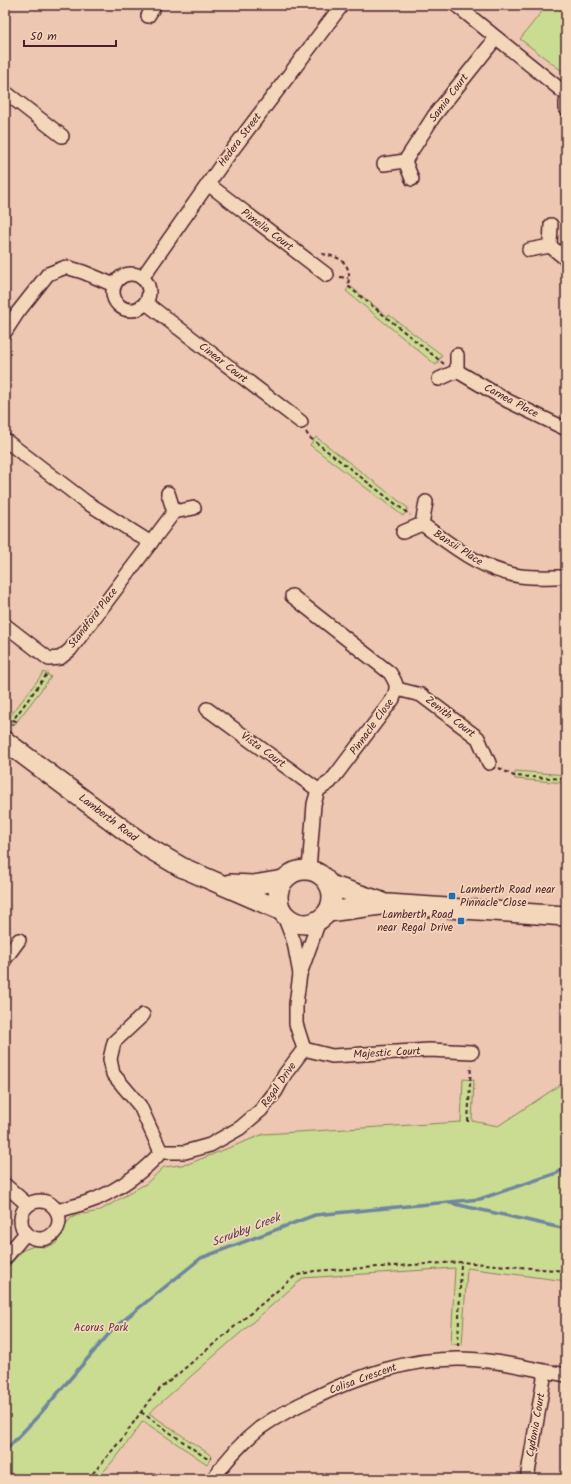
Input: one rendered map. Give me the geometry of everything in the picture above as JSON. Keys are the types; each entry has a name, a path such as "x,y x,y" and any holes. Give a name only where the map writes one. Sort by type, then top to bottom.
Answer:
{"street":[{"name":"Hedera Street","path":"142,278 208,184 342,5"},
{"path":"456,5 566,94"},
{"name":"Samia Court","path":"405,162 434,116 496,38"},
{"path":"5,92 62,136"},
{"path":"566,102 566,109"},
{"path":"384,164 405,162 412,179"},
{"name":"Pimelia Court","path":"208,184 327,275"},
{"path":"550,246 551,225"},
{"path":"529,250 550,246 566,259"},
{"path":"5,332 18,312 48,274 66,268 84,272 114,286"},
{"path":"126,275 138,275 146,282 149,293 146,303 136,310 131,310 120,306 113,297 114,286 121,277 126,275"},
{"name":"Cinear Court","path":"146,303 300,422"},
{"path":"440,379 457,371 457,355"},
{"name":"Carnea Place","path":"457,371 508,402 566,429"},
{"path":"5,440 86,502 151,543"},
{"path":"168,493 174,512 194,508"},
{"name":"Bansii Place","path":"422,524 426,502"},
{"name":"Standford Place","path":"49,659 60,658 70,650 174,512"},
{"name":"Bansii Place","path":"402,532 422,524"},
{"name":"Bansii Place","path":"422,524 472,559 498,571 520,576 566,577"},
{"name":"Pinnacle Close","path":"292,596 390,673 396,682 397,689 393,699 338,772 330,782 318,790"},
{"path":"5,625 49,659"},
{"name":"Zenith Court","path":"397,689 421,695 478,738 489,763"},
{"name":"Vista Court","path":"207,709 318,790"},
{"name":"Lamberth Road","path":"5,741 147,847 181,867 282,913 292,921 301,924 311,924 324,916 388,904"},
{"path":"309,870 314,804 318,790"},
{"name":"Lamberth Road","path":"218,883 253,884 283,880 294,872 309,870 325,878 330,885 388,904 564,916"},
{"path":"283,880 277,895 278,902 294,942 300,974"},
{"path":"304,1050 296,1024 296,1004 300,974 324,916 332,903 330,885"},
{"path":"5,959 19,940"},
{"path":"57,1211 96,1198 132,1178 150,1164 161,1152 140,1106 113,1074 110,1059 114,1042 143,1015"},
{"name":"Majestic Court","path":"304,1050 332,1056 429,1050 472,1052"},
{"name":"Regal Drive","path":"161,1152 185,1152 210,1145 240,1128 261,1110 276,1091 284,1074 304,1050"},
{"path":"5,1185 28,1205"},
{"path":"38,1200 54,1206 57,1211 59,1223 54,1233 48,1237 37,1239 26,1233 21,1221 24,1209 28,1205 38,1200"},
{"path":"5,1258 26,1233"},
{"name":"Colisa Crescent","path":"220,1476 238,1448 260,1429 287,1411 345,1383 389,1368 422,1361 457,1359 477,1360 545,1372 566,1374"},
{"name":"Cydonia Court","path":"527,1479 545,1372"}],"path":[{"path":"300,422 309,437 422,524"},
{"path":"5,726 8,722 13,725 16,721 13,720 47,674 49,659"},
{"path":"489,763 514,776 566,779"},
{"path":"468,1122 472,1052"},
{"path":"88,1479 122,1439 148,1402 160,1389 295,1276 314,1271 461,1262 566,1271"},
{"path":"457,1359 461,1262"},
{"path":"141,1412 206,1458 211,1458 214,1456"}],"green space":[{"path":"547,5 566,5 566,74 520,39"},
{"path":"350,286 388,317 389,315 442,355 436,365 346,291"},
{"path":"316,437 408,508 403,516 310,445"},
{"path":"44,672 51,677 15,724 8,719"},
{"path":"515,771 566,775 566,783 515,779"},
{"name":"Acorus Park","path":"463,1079 474,1080 472,1121 498,1126 566,1081 566,1281 467,1268 462,1345 451,1344 455,1268 303,1278 149,1413 212,1456 207,1464 143,1421 119,1454 97,1479 5,1479 5,1270 23,1250 34,1246 46,1247 55,1244 71,1218 78,1215 99,1211 147,1183 164,1167 188,1164 264,1134 461,1122"}],"waterway":[{"name":"Scrubby Creek","path":"5,1451 39,1415 114,1328 201,1258 315,1215 480,1199 557,1173 566,1167"},
{"path":"450,1203 566,1229"}],"place":[{"name":"Lamberth Road near Pinnacle Close","path":"452,896"},
{"name":"Lamberth Road near Regal Drive","path":"461,921"}]}
